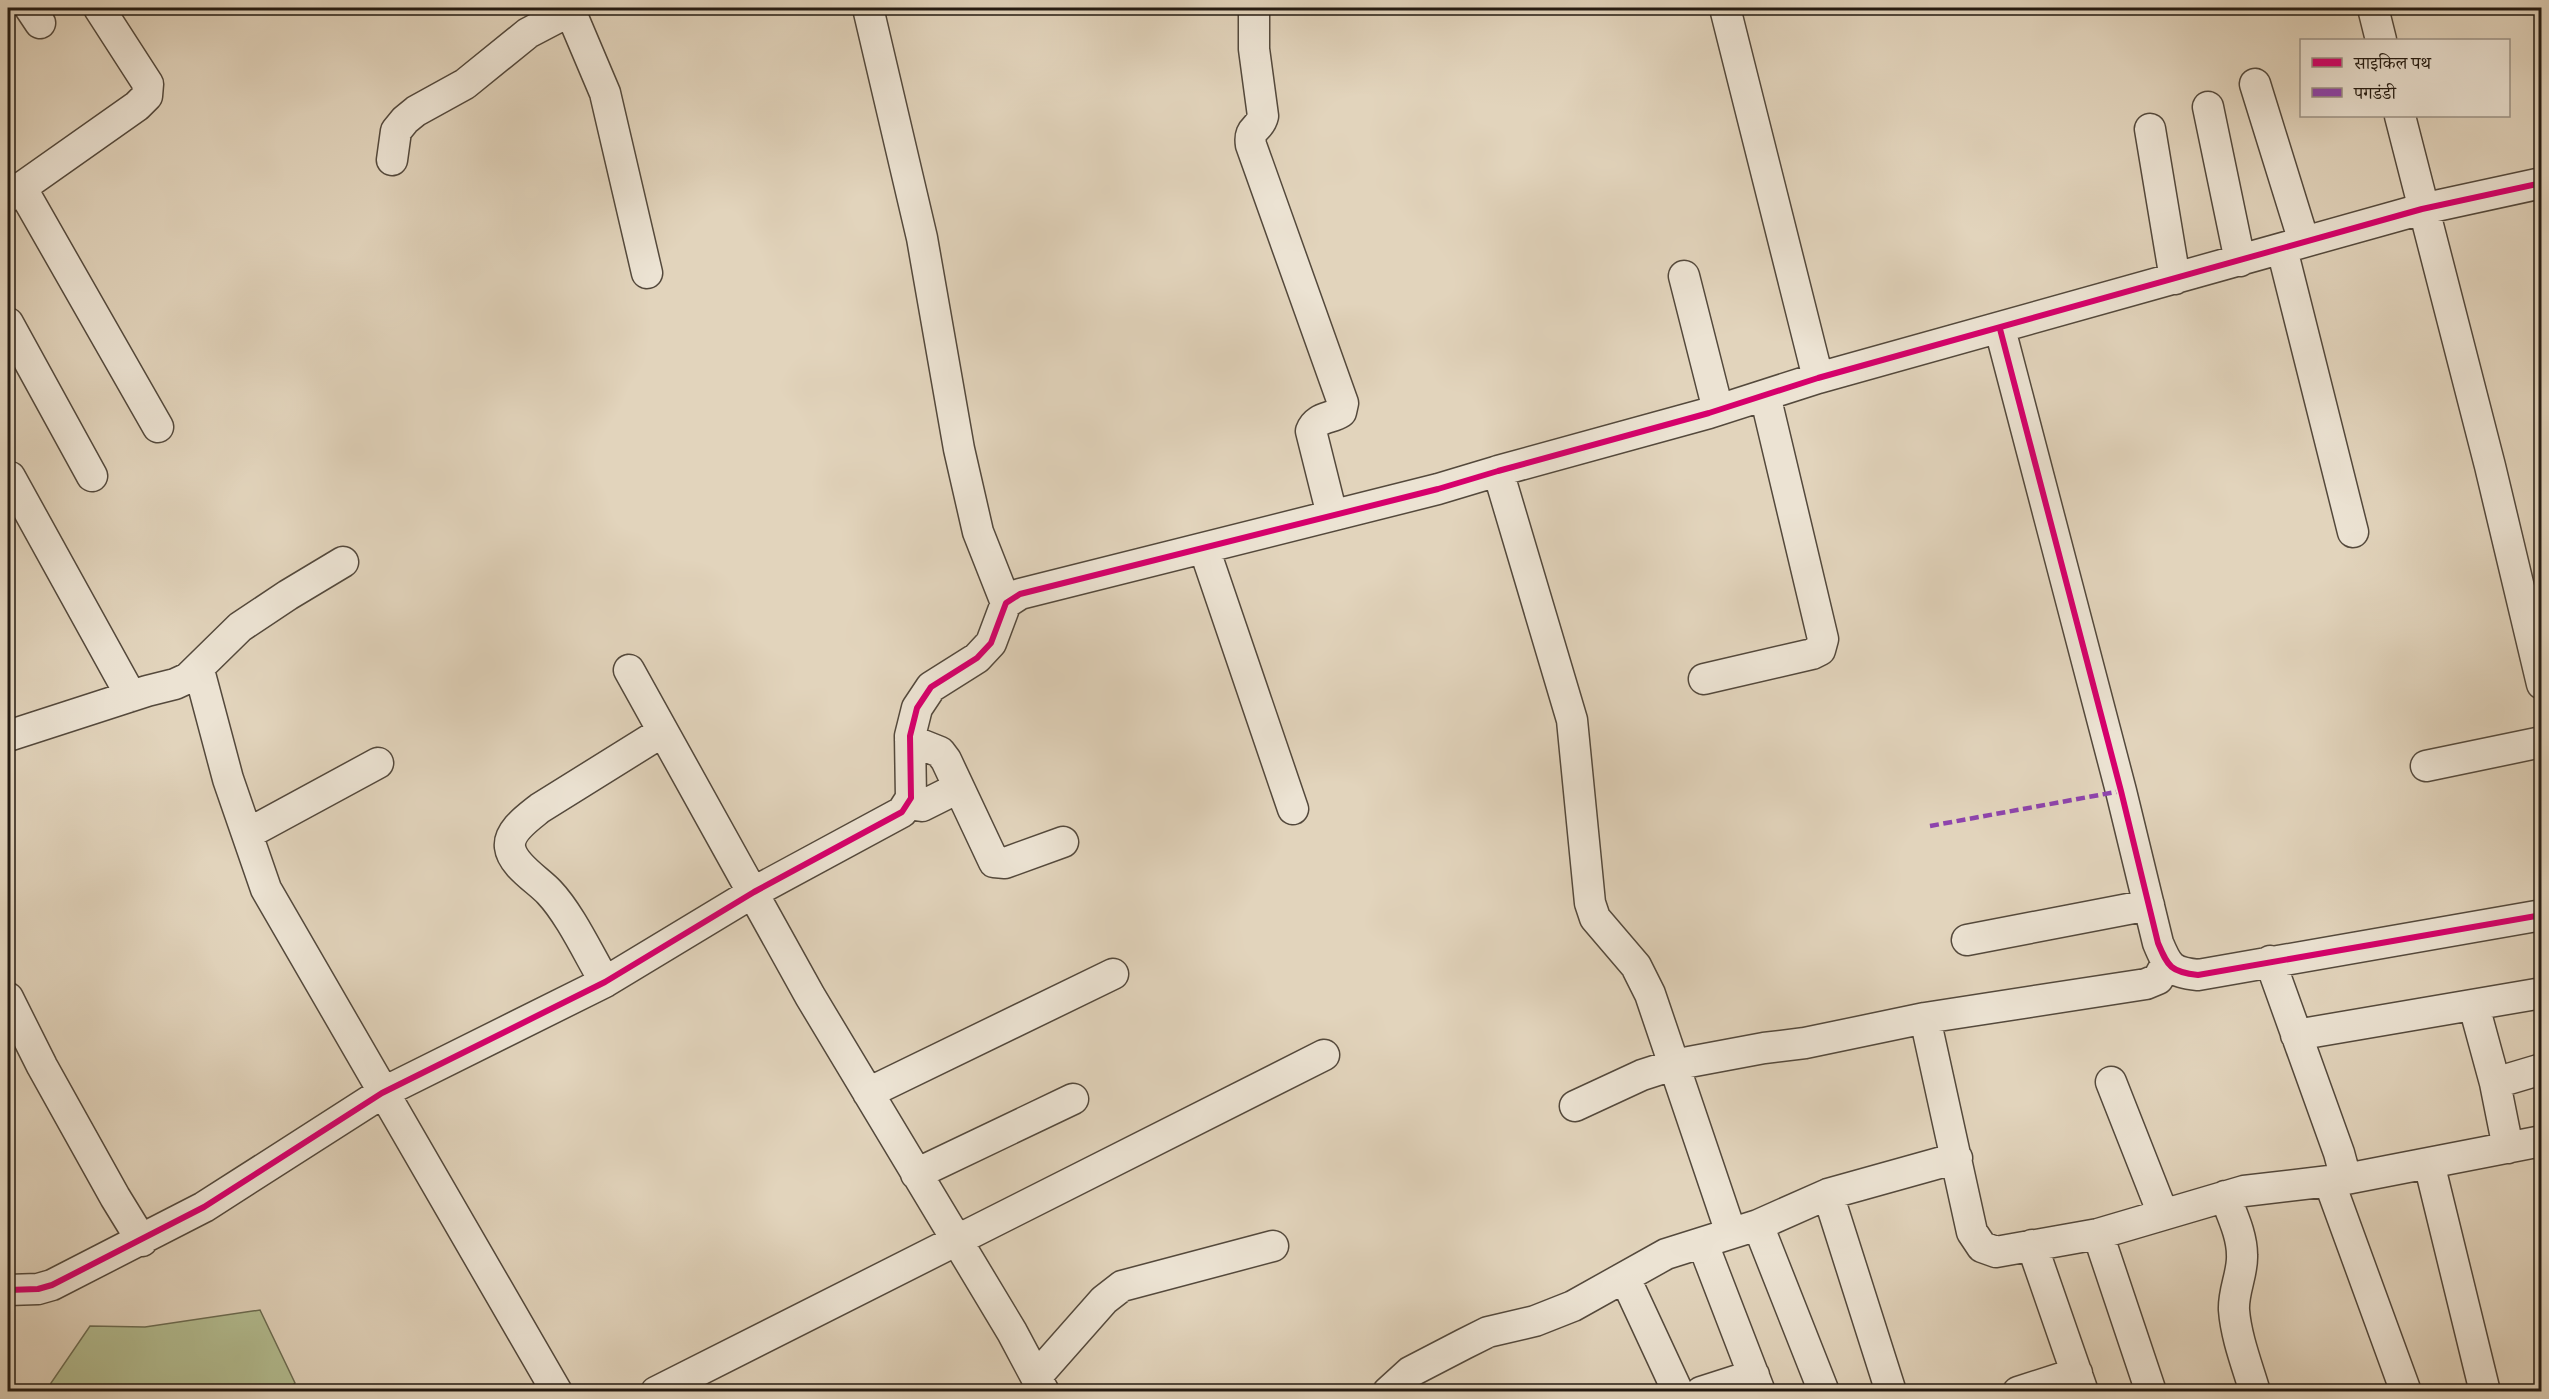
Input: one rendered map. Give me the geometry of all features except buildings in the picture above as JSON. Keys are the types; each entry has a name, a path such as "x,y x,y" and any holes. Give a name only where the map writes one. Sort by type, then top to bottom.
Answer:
{"street":[{"path":"99,8 148,84 147,96 137,106 14,192 158,427"},
{"path":"868,8 922,238 944,368 973,511 990,567 1006,603"},
{"path":"1254,8 1254,49 1263,116 1262,122 1252,131 1251,144 1343,403 1341,412 1318,421 1313,425 1311,431 1332,515"},
{"path":"1725,8 1818,378"},
{"path":"2373,8 2381,39"},
{"path":"392,160 396,131 411,116 465,84 528,33 570,9 605,93 647,273"},
{"path":"2255,84 2293,246 2353,532"},
{"path":"2208,107 2240,261"},
{"path":"2400,117 2540,670"},
{"path":"2150,129 2175,279"},
{"path":"958,788 922,806 915,804 911,798 910,740 917,708 931,687 977,658 991,644 1006,603 1020,594 1438,489 1718,410 1818,378 2422,209 2541,183"},
{"path":"1684,276 1718,410"},
{"path":"8,323 92,476"},
{"path":"2000,328 2121,791 2158,943 2166,964 2179,973 2198,975 2541,915"},
{"path":"1704,679 1812,654 1820,650 1823,639 1765,395"},
{"path":"1498,471 1572,720 1590,903 1595,918 1636,966 1650,994 1673,1065 1745,1229 1824,1392"},
{"path":"10,477 131,696"},
{"path":"1204,548 1293,809"},
{"path":"8,736 175,684 199,670 218,647 240,627 288,594 344,562"},
{"path":"199,670 228,779 266,890 556,1392"},
{"path":"629,670 810,996 1012,1332 1040,1384 1104,1300 1122,1286 1273,1246"},
{"path":"605,982 558,903 518,861 510,845 523,821 540,808 662,732"},
{"path":"910,740 940,752 994,862 1005,863 1063,842"},
{"path":"2426,766 2541,742"},
{"path":"247,834 378,763"},
{"path":"8,1290 38,1289 52,1285 142,1241 204,1207 382,1093 605,982 754,892 890,821 902,812 911,798"},
{"path":"1967,940 2149,905"},
{"path":"2270,961 2339,1153 2337,1180 2406,1392"},
{"path":"1575,1106 1642,1075 1673,1065 1804,1043 1925,1018 2146,984 2158,979 2166,964"},
{"path":"868,1093 1113,974"},
{"path":"2296,1035 2541,993"},
{"path":"8,998 42,1066 142,1241"},
{"path":"2474,1006 2508,1148"},
{"path":"1925,1018 1972,1232 1982,1247 1996,1252 2098,1234 2244,1191 2337,1180 2541,1141"},
{"path":"656,1392 1324,1055"},
{"path":"2494,1083 2541,1069"},
{"path":"2111,1082 2163,1214"},
{"path":"916,1174 1073,1098"},
{"path":"1388,1392 1410,1372 1488,1332 1534,1322 1554,1314 1666,1254 1745,1229 1828,1194 1957,1158"},
{"path":"2429,1163 2485,1392"},
{"path":"1828,1194 1891,1392"},
{"path":"2226,1196 2241,1243 2242,1257 2234,1312 2242,1351 2255,1392"},
{"path":"2098,1234 2151,1392"},
{"path":"1701,1392 1757,1383 1703,1244"},
{"path":"2018,1392 2080,1382 2032,1245"},
{"path":"1625,1278 1678,1392"}],"green space":[{"path":"260,1310 295,1383 284,1391 49,1391 51,1383 90,1326 145,1327"}],"marked path":[{"path":"1930,826 2121,791"}],"cycle path":[{"path":"8,1290 38,1289 52,1285 204,1207 382,1093 605,982 754,892 902,812 911,798 910,736 917,708 931,687 977,658 991,643 1006,603 1020,594 1438,489 1709,413 1818,378 2422,209 2542,183"},
{"path":"2000,329 2121,791 2158,943 2168,963 2176,970 2198,975 2542,915"}]}
